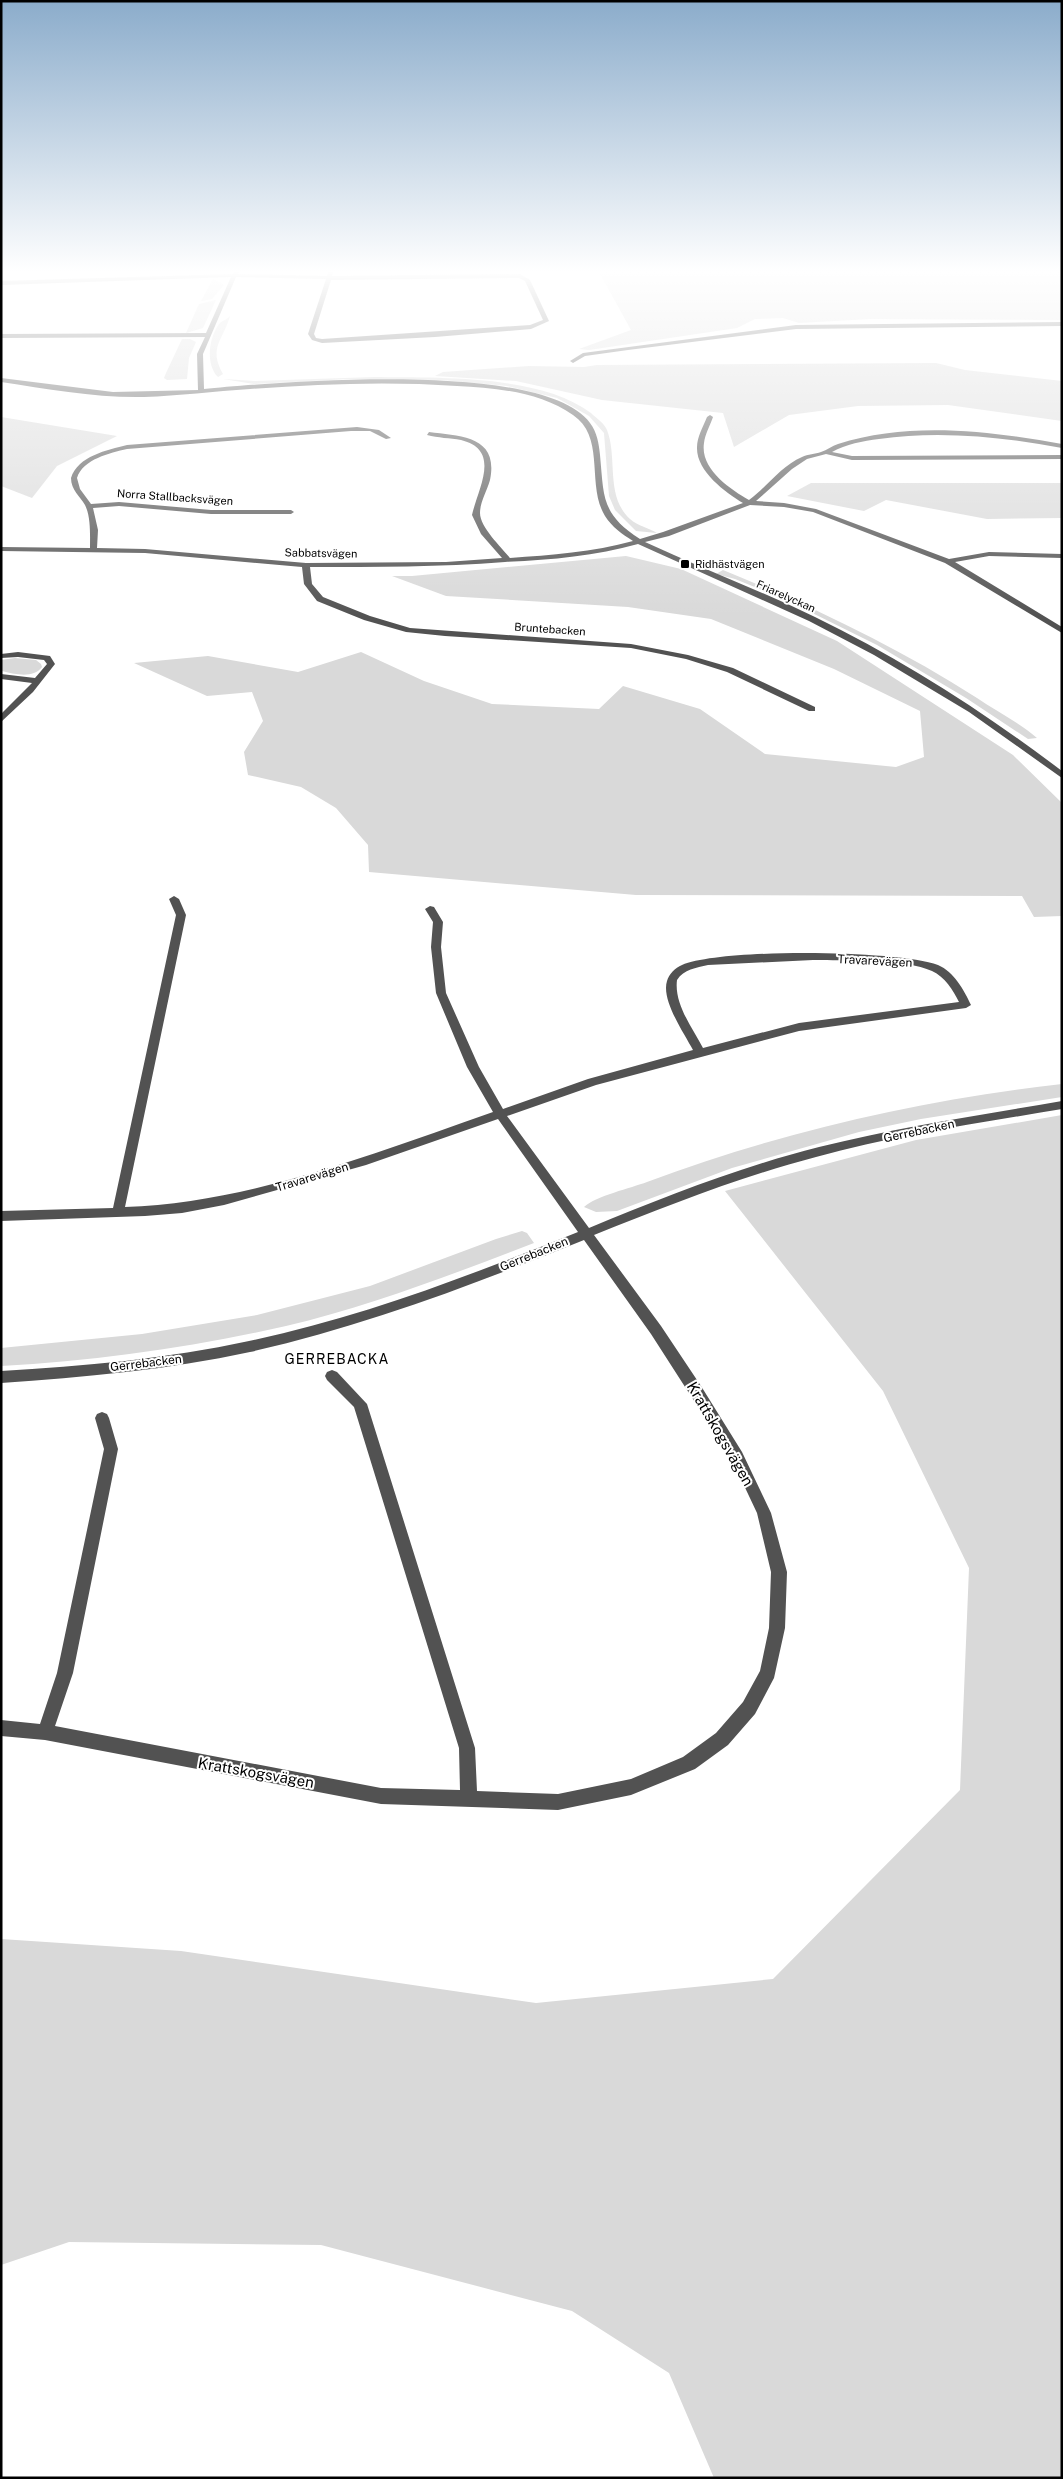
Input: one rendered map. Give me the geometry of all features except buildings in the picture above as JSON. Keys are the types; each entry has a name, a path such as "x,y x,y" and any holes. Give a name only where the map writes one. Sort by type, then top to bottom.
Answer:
{"street":[{"name":"Friarelyckan","path":"46,386 112,394 279,386"},
{"path":"201,386 201,390"},
{"name":"Friarelyckan","path":"477,386 523,393 550,401 580,416 592,430 601,501 608,516 622,530 639,542 811,618 876,652 947,694 1002,730 1062,775"},
{"path":"710,417 699,447 704,462 715,477 733,494 749,503 814,510 948,560 1062,632"},
{"path":"93,551 94,530 88,506 74,482 74,475 78,468 102,454 127,447 338,430 367,429 381,431 388,438"},
{"path":"429,434 469,440 484,450 490,464 476,515 484,532 508,560"},
{"path":"639,542 749,503 764,494 781,474 800,461 838,446 864,439 925,434 1004,436 1062,446"},
{"path":"825,452 852,458 1062,457"},
{"name":"Norra Stallbacksvägen","path":"88,506 119,504 211,512 290,512"},
{"name":"Sabbatsvägen","path":"1,550 144,551 306,565 446,564 596,552 639,542"},
{"path":"948,560 989,554 1062,556"},
{"name":"Bruntebacken","path":"306,565 307,583 312,592 320,599 388,625 445,634 631,646 688,657 730,670 812,709"},
{"path":"1,656 18,654 51,660 49,668 38,681 1,719"},
{"path":"1,676 38,681"},
{"path":"118,1211 181,915 174,899"},
{"path":"430,909 438,922 436,947 441,994 473,1067 500,1114 585,1233"},
{"name":"Travarevägen","path":"1,1216 182,1208 259,1193 362,1162 592,1082 700,1052 799,1027 966,1005 954,983 944,974 933,968 913,962 877,959 801,958 699,963 675,974 670,986 675,1005 700,1052"},
{"name":"Gerrebacken","path":"1,1377 68,1373 185,1358 246,1347 314,1331 465,1282 683,1194 817,1152 952,1124 1062,1105"},
{"name":"Krattskogsvägen","path":"1,1728 45,1732 381,1796 558,1802 631,1787 689,1763 722,1739 749,1708 768,1673 777,1628 779,1572 764,1512 737,1456 706,1404 656,1330 585,1233"},
{"path":"332,1376 360,1404 467,1748 469,1799"},
{"path":"45,1732 65,1673 112,1449 102,1418"}],"shaded area":[{"path":"504,386 519,386 544,391 570,400 591,413 602,423 607,430 610,441 615,488 622,510 633,521 657,533 636,531 615,510 609,496 604,433 589,416 557,398"},
{"path":"537,386 1062,386 1062,421 948,405 858,406 789,415 734,447 723,413 602,400"},
{"path":"1,417 117,436 57,466 32,498 1,486"},
{"path":"811,483 1062,483 1062,518 987,519 886,500 864,511 787,496"},
{"path":"626,556 681,569 837,641 1013,755 1062,803 1062,916 1034,917 1022,896 636,895 369,872 368,845 336,808 301,787 248,775 244,752 263,721 252,692 207,696 134,663 208,656 298,672 361,652 424,681 492,704 599,709 623,686 700,709 765,754 896,767 924,757 920,711 834,669 711,619 628,607 446,596 392,576 412,576"},
{"path":"723,570 789,598 885,645 947,679 1016,722 1037,738 1028,739 966,698 877,645 784,599 735,579 716,574"},
{"path":"15,658 36,660 42,667 38,671 29,674 2,671 1,660"},
{"path":"1062,1084 1062,1097 921,1119 859,1132 732,1168 617,1211 596,1212 584,1207 597,1199 697,1164 800,1133 852,1120 956,1099"},
{"path":"1062,1115 1062,2478 714,2478 669,2373 572,2311 321,2245 69,2242 1,2265 1,1939 181,1951 536,2003 773,1979 960,1790 969,1568 883,1391 725,1191 916,1140"},
{"path":"522,1231 527,1233 534,1243 412,1289 318,1318 251,1334 180,1347 73,1361 1,1366 1,1348 142,1334 257,1315 370,1286"}],"place":[{"name":"Ridhästvägen","path":"685,564"}],"district":[{"name":"GERREBACKA","path":"337,1359"}]}
